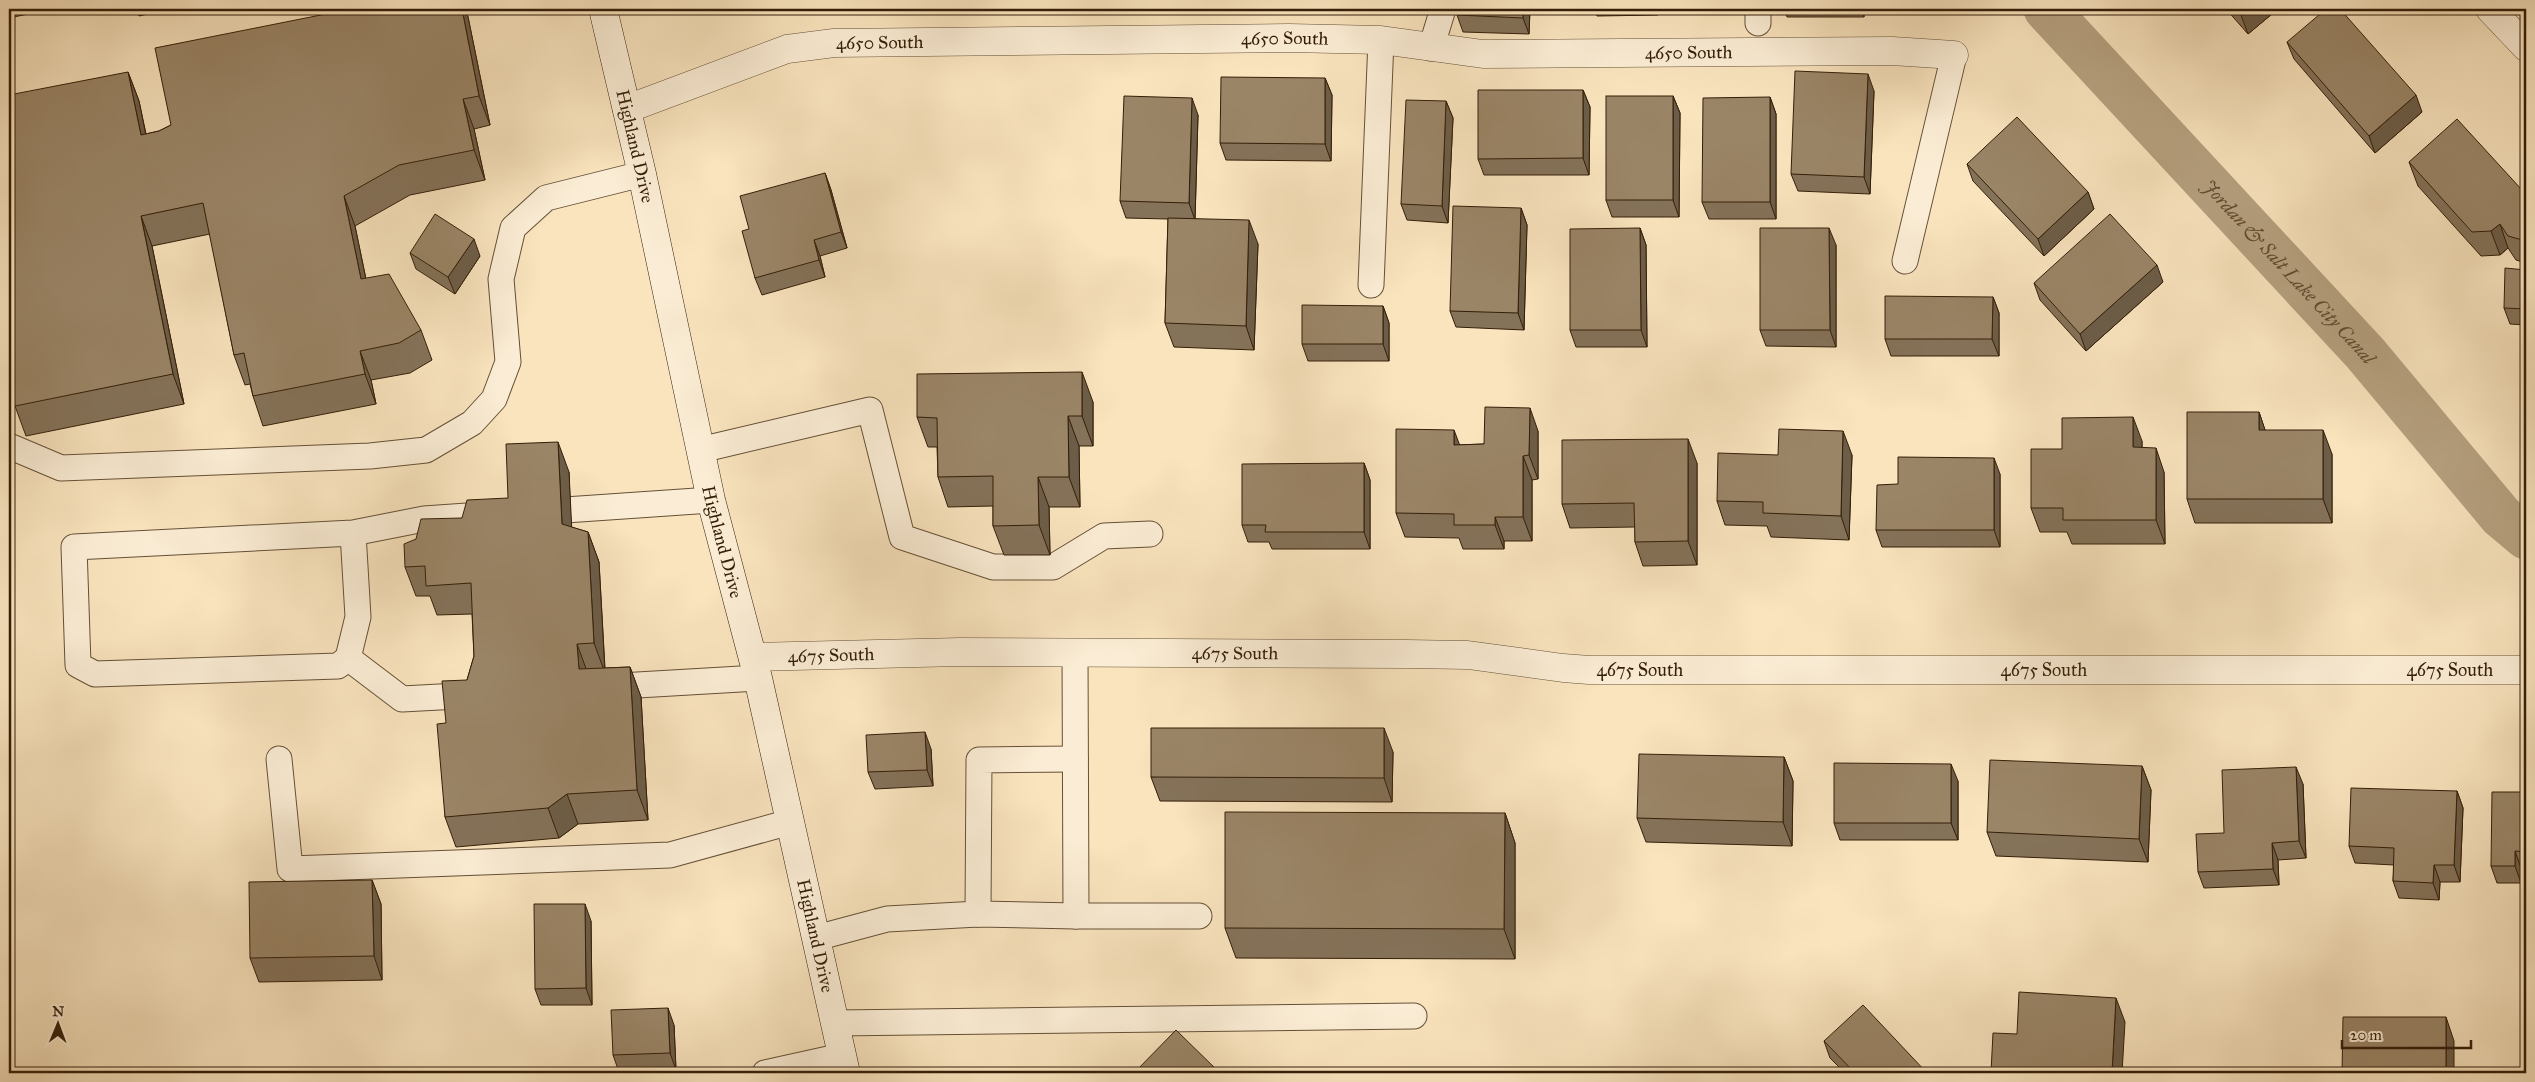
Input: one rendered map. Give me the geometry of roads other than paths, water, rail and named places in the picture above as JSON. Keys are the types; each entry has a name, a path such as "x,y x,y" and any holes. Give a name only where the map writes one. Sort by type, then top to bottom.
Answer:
{"street":[{"name":"Highland Drive","path":"603,9 642,174 711,500 756,668 844,1065"},
{"path":"2490,9 2526,47"},
{"name":"4650 South","path":"626,109 786,48 834,43 1289,38 1381,40 1483,54 1892,51 1954,55"},
{"name":"4675 South","path":"756,668 831,654 1076,653 1468,655 1590,670 2526,670"}],"lane":[{"path":"1430,48 1443,9"},
{"path":"1370,285 1381,40"},
{"path":"1905,261 1954,55"},
{"path":"9,446 61,468 370,456 426,450 472,423 494,399 508,362 502,279 513,228 546,198 642,174"},
{"path":"700,450 870,410 902,536 993,567 1052,567 1104,536 1150,534"},
{"path":"353,533 358,617 348,658 338,666 95,674 78,665 74,547 353,533 424,519 711,500"},
{"path":"1076,653 1076,916"},
{"path":"348,658 402,699 489,694"},
{"path":"591,688 756,668"},
{"path":"279,759 290,869 670,854 790,822"},
{"path":"978,914 979,760 1075,759"},
{"path":"816,938 888,919 978,914 1199,916"},
{"path":"836,1023 1414,1016"},
{"path":"765,1073 844,1065"}],"waterway":[{"name":"Jordan & Salt Lake City Canal","path":"2046,9 2365,353 2501,516 2526,537"}]}
